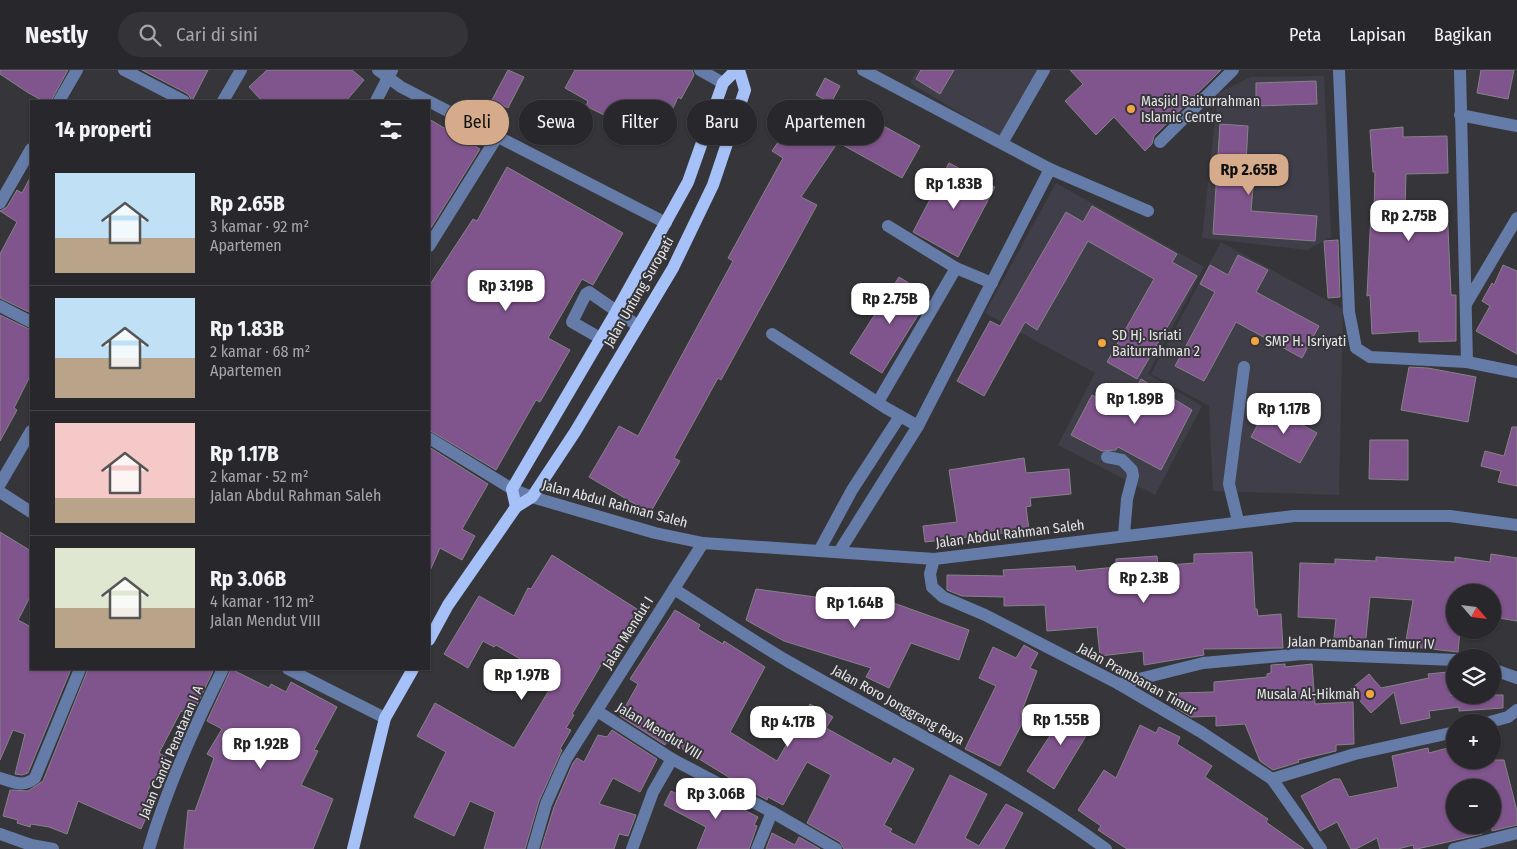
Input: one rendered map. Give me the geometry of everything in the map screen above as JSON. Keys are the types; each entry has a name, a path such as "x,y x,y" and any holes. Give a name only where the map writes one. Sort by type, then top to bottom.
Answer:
{"main road":[{"name":"Jalan Untung Suropati","path":"430,638 448,605 516,507 532,498 575,432 672,268 713,185 745,90 738,70 723,83 688,182 666,223 512,489"},
{"path":"512,489 516,507"},
{"path":"353,849 385,718 411,670"}],"street":[{"path":"60,100 77,70"},
{"path":"124,70 182,100"},
{"path":"223,100 241,70"},
{"path":"378,70 391,74 401,87 426,100"},
{"path":"700,70 723,83"},
{"path":"863,70 1050,169 1148,212"},
{"path":"1002,143 1044,70"},
{"path":"1160,142 1233,70"},
{"path":"1338,70 1348,312 1356,348 1370,357 1467,362 1517,372"},
{"path":"1460,70 1467,362"},
{"path":"377,100 391,74"},
{"path":"430,102 445,110"},
{"path":"1460,115 1517,126"},
{"path":"509,144 666,223"},
{"path":"430,244 491,145"},
{"path":"0,203 30,151"},
{"path":"838,552 918,426 1050,169"},
{"path":"1466,304 1517,218"},
{"path":"888,226 956,268 992,283"},
{"path":"878,402 956,268"},
{"path":"600,338 572,322 586,294 593,293 616,312 638,326"},
{"path":"0,306 30,321"},
{"path":"772,334 918,426"},
{"path":"1238,521 1229,484 1244,367"},
{"path":"819,551 852,490 900,416"},
{"path":"0,484 30,432"},
{"name":"Jalan Abdul Rahman Saleh","path":"430,439 512,489 532,498 655,533 703,543 934,559 1238,521 1294,516 1450,516 1517,525"},
{"path":"1107,457 1122,460 1132,470 1133,476 1127,499 1124,535"},
{"path":"0,492 30,511"},
{"name":"Jalan Mendut I","path":"533,849 546,804 566,759 703,543"},
{"name":"Jalan Prambanan Timur","path":"934,559 930,574 932,587 943,598 985,615 1119,684 1201,732 1272,779 1321,849"},
{"name":"Jalan Roro Jonggrang Raya","path":"674,589 789,662 913,729 1065,820 1106,849"},
{"name":"Jalan Prambanan Timur IV","path":"1119,684 1203,663 1302,654 1446,660"},
{"path":"0,778 22,785 28,784 35,778 80,670"},
{"name":"Jalan Candi Penataran I A","path":"149,849 157,822 197,721 222,670"},
{"path":"290,670 385,718"},
{"path":"1501,672 1517,678"},
{"path":"1501,719 1508,717 1517,710"},
{"name":"Jalan Mendut VIII","path":"597,711 672,758 836,849"},
{"path":"1272,779 1355,754 1446,734"},
{"path":"632,849 653,792 672,758"},
{"path":"757,849 772,812"},
{"path":"1454,849 1517,833"},
{"path":"0,834 31,845 53,849"}],"shaded area":[{"path":"917,70 1040,70 1001,137 910,83"},
{"path":"1324,76 1331,237 1307,250 1202,238 1218,93 1251,77"},
{"name":"SD Hj. Isriati Baiturrahman 2","path":"1056,183 1204,267 1148,374 1202,406 1155,495 1058,445 1095,373 985,313"},
{"name":"SMP H. Isriyati","path":"1221,242 1343,309 1339,495 1213,491 1209,406 1151,374"}],"building":[{"path":"0,70 68,70 52,100 41,100 0,74"},
{"path":"142,70 208,70 193,100 188,94"},
{"path":"267,70 352,70 364,80 347,100 261,100 249,87"},
{"path":"508,70 524,77 509,106 509,100 492,100"},
{"path":"575,70 692,70 694,75 681,99 678,97 677,100 603,100 603,114 593,110 593,100 586,100 565,88"},
{"path":"921,70 954,70 940,94 916,79"},
{"name":"Masjid Baiturrahman Islamic Centre","path":"1070,70 1221,70 1154,136 1152,144 1145,151 1114,117 1096,135 1065,101 1083,84"},
{"path":"1481,70 1514,70 1508,99 1477,93"},
{"path":"825,78 840,86 833,100 825,100 816,95"},
{"path":"1316,81 1317,104 1256,106 1256,83"},
{"path":"430,120 445,128 445,145 473,145 480,149 430,229"},
{"path":"1220,124 1248,126 1246,164 1255,165 1251,211 1317,216 1315,241 1213,234"},
{"path":"884,126 920,146 902,178 843,145 884,145"},
{"path":"1403,127 1403,137 1447,136 1448,173 1406,174 1405,209 1447,207 1451,295 1456,295 1456,341 1419,342 1419,331 1372,334 1370,295 1367,296 1371,213 1374,213 1375,172 1373,172 1370,130"},
{"path":"776,145 836,145 801,197 817,205 721,380 718,378 674,458 680,461 650,513 589,477 619,426 638,436 733,261 728,258 783,158 772,151"},
{"path":"949,163 995,187 958,257 913,232"},
{"path":"507,167 623,233 593,285 582,279 548,338 570,350 540,402 536,400 496,470 430,431 430,284 473,219 477,221"},
{"path":"30,178 30,313 0,298 0,254 17,222 0,211 7,207 17,190 22,193"},
{"path":"1092,206 1177,254 1172,262 1197,276 1137,379 1107,362 1154,279 1088,241 1037,330 1025,322 984,396 957,381 990,321 1000,326 1066,212 1083,222"},
{"path":"1338,240 1340,297 1328,298 1324,241"},
{"path":"1238,255 1268,270 1256,292 1319,326 1302,358 1236,322 1204,381 1175,366 1215,292 1200,284 1210,265 1228,275"},
{"path":"1503,265 1517,271 1517,354 1476,331 1490,306 1482,301 1492,283 1494,285"},
{"path":"899,277 930,296 882,373 850,353"},
{"path":"0,315 30,330 30,376 14,408 17,410 0,441"},
{"path":"1409,367 1428,368 1476,377 1468,422 1401,410"},
{"path":"1141,379 1192,410 1161,470 1118,447 1116,450 1102,451 1071,435 1092,395 1122,410"},
{"path":"1268,406 1317,433 1300,463 1251,437"},
{"path":"1512,427 1517,427 1517,486 1498,482 1501,471 1481,466 1485,451 1504,456"},
{"path":"1370,440 1408,440 1408,480 1369,479"},
{"path":"430,448 488,484 462,529 475,536 462,560 440,548 430,571"},
{"path":"1024,458 1026,473 1069,469 1071,494 1030,498 1031,506 1026,507 1029,530 925,542 923,526 957,522 949,470"},
{"path":"0,532 30,550 30,597 18,620 30,626 30,670 71,670 28,773 22,775 15,774 25,734 13,730 0,760"},
{"path":"1252,552 1255,609 1257,609 1258,616 1281,614 1283,648 1203,649 1204,655 1144,665 1143,651 1100,656 1097,627 1047,631 1045,605 1004,606 1004,597 962,596 947,590 947,575 1004,576 1003,570 1075,566 1076,571 1116,567 1116,559 1157,556 1158,566 1194,563 1194,554"},
{"path":"1491,554 1517,558 1517,621 1501,618 1501,584 1446,584 1446,639 1459,639 1458,649 1446,649 1446,651 1405,646 1413,600 1370,597 1365,648 1333,647 1336,619 1298,617 1300,563 1335,564 1335,559 1376,561 1376,557 1455,562 1455,557 1490,562"},
{"path":"552,555 640,611 607,662 604,660 572,714 574,715 566,728 571,730 560,749 562,750 539,801 525,849 484,849 495,812 470,801 454,836 414,817 446,752 417,736 435,703 514,748 551,687 532,676 536,668 496,645 494,647 483,641 468,668 444,654 479,596 514,616 528,588 531,589"},
{"path":"849,587 969,630 959,660 911,643 889,688 866,677 871,668 784,641 746,620 756,589 845,601"},
{"path":"675,610 700,625 698,629 723,644 724,641 765,667 730,732 777,761 810,704 833,717 826,728 891,764 894,758 914,769 884,825 892,829 890,832 915,845 950,775 987,794 965,838 979,846 1006,804 1023,813 1004,849 844,849 840,842 807,823 831,775 807,762 783,805 768,797 767,800 758,795 668,740 665,745 620,716 638,684 630,679"},
{"path":"1024,645 1038,653 1030,668 1037,671 1021,713 1026,716 1000,766 965,749 996,686 979,678 993,647 1016,658"},
{"path":"1285,664 1285,667 1312,664 1315,704 1353,702 1354,744 1336,745 1336,751 1298,760 1299,762 1273,770 1260,761 1245,724 1216,726 1216,716 1191,717 1176,708 1176,693 1214,692 1214,682 1267,677 1267,674 1271,673 1271,665"},
{"path":"88,670 214,670 193,713 191,716 181,711 159,753 166,757 147,792 156,795 141,829 78,801 67,834 49,827 31,824 30,827 17,823 18,820 3,816 10,790 28,791 43,781"},
{"path":"231,670 269,688 271,684 286,692 291,682 337,707 314,750 318,751 301,785 333,799 313,849 184,849 188,810 195,811 214,758 207,754 222,729 207,721"},
{"path":"1446,672 1446,704 1501,704 1501,695 1503,695 1503,708 1459,711 1459,707 1429,711 1430,718 1401,724 1394,692 1371,713 1350,690 1369,674 1381,688 1429,678 1428,674"},
{"path":"1065,705 1095,721 1054,789 1027,771 1053,731 1050,730"},
{"path":"1140,725 1156,733 1159,727 1180,737 1177,744 1212,766 1205,777 1268,819 1266,822 1304,849 1127,849 1098,830 1101,826 1078,810 1104,770 1116,778"},
{"path":"612,730 657,759 640,792 613,778 599,804 636,815 628,836 619,834 614,849 541,849 554,807 573,763 577,758 584,762 598,735 607,737"},
{"path":"1428,748 1429,753 1446,748 1446,769 1501,769 1501,760 1504,760 1517,811 1517,825 1501,829 1501,779 1446,779 1446,834 1482,834 1417,849 1414,849 1413,845 1398,849 1380,849 1377,838 1356,849 1351,849 1337,822 1320,831 1301,796 1334,779 1340,779 1349,797 1398,787 1392,756"},
{"path":"693,785 758,817 754,825 757,826 749,849 697,849 706,827 664,805 671,791 686,798"},
{"path":"772,833 795,845 799,837 820,849 766,849"}],"place":[{"name":"Masjid Baiturrahman Islamic Centre","path":"1131,109"},
{"name":"SMP H. Isriyati","path":"1255,341"},
{"name":"SD Hj. Isriati Baiturrahman 2","path":"1102,343"},
{"name":"Musala Al-Hikmah","path":"1370,694"}]}
